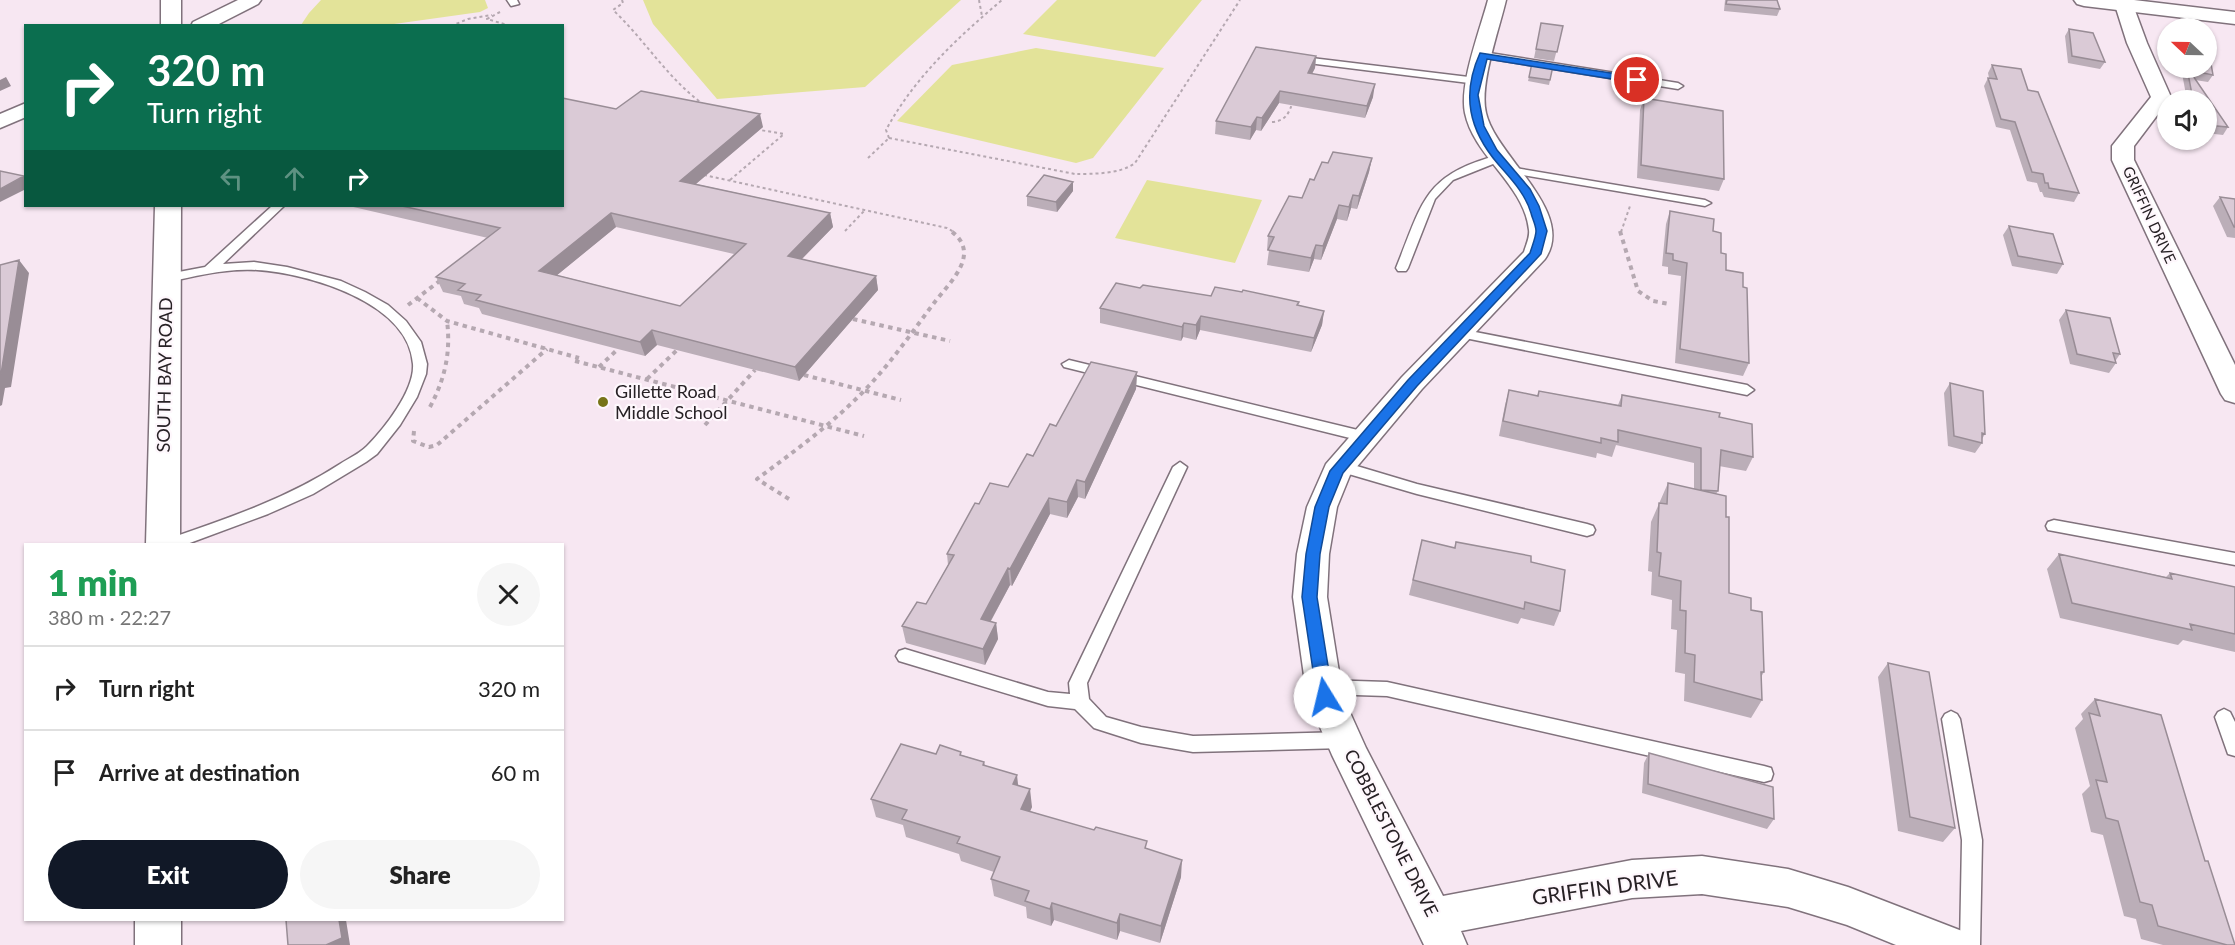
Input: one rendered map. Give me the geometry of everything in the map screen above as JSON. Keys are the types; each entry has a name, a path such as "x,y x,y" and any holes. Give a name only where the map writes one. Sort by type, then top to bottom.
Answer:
{"street":[{"path":"171,0 171,24"},
{"path":"204,24 252,0"},
{"name":"COBBLESTONE DRIVE","path":"1439,931 1325,697 1310,597 1313,554 1322,507 1340,466 1412,383 1536,254 1541,231 1534,206 1527,191 1504,164 1479,126 1473,105 1497,0"},
{"path":"2085,0 2235,18"},
{"name":"GRIFFIN DRIVE","path":"2124,5 2137,43 2161,97 2123,146 2123,160 2235,394"},
{"path":"0,122 24,110"},
{"name":"SOUTH BAY ROAD","path":"163,543 168,207"},
{"name":"GRIFFIN DRIVE","path":"1439,931 1632,879 1702,874 1788,888 1848,906 1947,945"},
{"path":"158,921 158,945"}],"lane":[{"path":"1284,57 1322,63 1480,68 1678,86"},
{"path":"1402,268 1430,198 1449,178 1504,164 1705,203"},
{"path":"208,271 277,207"},
{"path":"167,278 208,271 264,267 326,280 382,307 403,324 417,346 420,366 415,389 371,451 335,476 288,500 174,543"},
{"path":"1460,333 1747,390"},
{"path":"1069,364 1366,437"},
{"path":"1340,466 1417,489 1587,530"},
{"path":"1180,467 1077,683 1080,702 1100,723 1141,735 1194,744 1344,740"},
{"path":"2054,526 2235,559"},
{"path":"905,656 1048,699 1080,702"},
{"path":"1324,687 1387,689 1764,774"},
{"path":"2224,717 2235,748"},
{"path":"1951,719 1972,840 1970,945"}],"path":[{"path":"622,0 623,3 613,10 634,31 682,89 706,106"},
{"path":"979,0 982,17"},
{"path":"889,138 886,130 898,106 950,48 1002,0"},
{"path":"889,138 1075,174 1094,174 1130,167 1135,163 1240,0"},
{"path":"456,24 468,19 496,15"},
{"path":"1272,122 1286,119 1300,83 1317,76 1322,63"},
{"path":"730,181 784,134 760,130"},
{"path":"868,158 889,138"},
{"path":"696,173 947,228 962,241 965,251 961,262 914,332 865,390 758,479 789,499"},
{"path":"1632,190 1630,208 1620,230 1632,274 1638,291 1644,296 1669,304"},
{"path":"845,231 866,210"},
{"path":"393,316 443,278"},
{"path":"417,298 447,321 579,358"},
{"path":"854,319 950,341"},
{"path":"428,410 441,387 447,366 449,345 447,321"},
{"path":"415,429 413,441 429,447 437,445 547,349"},
{"path":"598,367 618,349"},
{"path":"646,380 676,350"},
{"path":"575,361 864,436"},
{"path":"705,425 755,370"},
{"path":"804,375 901,400"}],"green space":[{"path":"321,0 485,0 488,8 480,12 394,24 302,24"},
{"path":"643,0 961,0 865,87 717,99 653,24"},
{"path":"1057,0 1202,0 1155,57 1023,34"},
{"path":"1036,48 1164,68 1093,158 1076,163 897,121 952,65"},
{"path":"1147,180 1262,200 1235,263 1115,238"}],"building":[{"path":"1727,0 1777,0 1780,9 1726,4"},
{"path":"1541,23 1563,26 1557,52 1536,49"},
{"path":"2069,29 2093,33 2105,62 2072,56"},
{"path":"1256,47 1316,56 1308,73 1375,84 1367,106 1280,91 1262,118 1257,117 1251,127 1216,121"},
{"path":"1532,63 1553,66 1550,80 1529,77"},
{"path":"1992,65 2021,69 2028,90 2038,92 2079,193 2049,188 2043,174 2032,172 2015,122 2001,119 1988,78 1997,79"},
{"path":"2189,78 2194,78 2203,90 2191,90"},
{"path":"641,91 760,114 680,181 830,213 788,256 876,276 795,367 652,330 640,342 476,300 481,295 458,290 465,284 436,277 500,228 406,207 564,207 564,98 616,109","holes":["611,213 746,244 680,306 539,271"]},
{"path":"1644,98 1723,111 1724,179 1641,165"},
{"path":"2217,111 2228,127 2217,126"},
{"path":"1333,152 1372,158 1359,196 1353,195 1349,207 1339,205 1323,246 1316,245 1311,258 1268,250 1274,237 1268,236 1289,196 1302,198 1310,179 1314,180 1322,162 1328,163"},
{"path":"0,171 24,176 0,189"},
{"path":"1044,175 1073,182 1056,202 1027,196"},
{"path":"2220,197 2235,199 2235,227 2234,227"},
{"path":"1670,211 1714,219 1713,231 1721,233 1721,253 1726,254 1726,270 1743,273 1743,287 1747,288 1749,363 1680,349 1687,263 1673,260 1673,254 1666,253"},
{"path":"2009,226 2053,234 2063,264 2018,256"},
{"path":"19,260 1,374 0,374 0,265"},
{"path":"1116,283 1211,296 1215,287 1242,292 1243,290 1299,302 1297,305 1324,311 1314,338 1201,316 1196,325 1184,323 1182,327 1100,308"},
{"path":"2066,310 2110,318 2120,354 2113,353 2116,363 2077,354"},
{"path":"1091,362 1137,372 1085,482 1077,480 1067,502 1049,498 1010,569 1008,568 981,619 996,623 983,649 902,626 917,602 926,604 954,555 947,554 975,503 979,504 990,483 1008,487 1027,454 1033,456 1050,424 1056,426"},
{"path":"1950,383 1983,391 1985,434 1982,433 1982,443 1954,436"},
{"path":"1509,390 1538,396 1539,391 1621,406 1622,395 1720,413 1719,417 1752,424 1753,457 1721,450 1718,491 1701,490 1701,448 1618,430 1618,442 1601,438 1601,443 1503,421"},
{"path":"1668,483 1726,496 1726,517 1729,517 1729,593 1751,598 1751,610 1762,612 1764,672 1761,672 1762,700 1694,682 1695,655 1685,653 1686,611 1680,610 1681,581 1659,576 1661,553 1657,552 1659,503 1667,504"},
{"path":"1422,540 1455,548 1456,542 1531,556 1531,562 1565,570 1560,611 1525,602 1524,609 1413,580"},
{"path":"2059,554 2172,579 2170,573 2235,587 2235,634 2190,624 2192,630 2072,603"},
{"path":"1888,663 1929,672 1955,828 1910,817"},
{"path":"2095,699 2161,715 2205,861 2208,861 2235,945 2227,945 2158,926 2152,905 2140,902 2118,821 2106,818 2096,780 2107,782 2089,713 2100,716"},
{"path":"901,744 936,754 940,745 961,752 960,755 984,762 983,765 1017,775 1013,784 1030,789 1021,809 1094,830 1096,827 1147,841 1145,848 1182,860 1161,926 1120,914 1117,923 1052,903 1050,909 1025,901 1029,891 991,879 1000,857 957,843 960,837 902,819 907,810 871,799"},
{"path":"1649,753 1773,787 1774,819 1648,784"},
{"path":"286,921 339,921 342,938 326,945 288,945"}],"place":[{"name":"Gillette Road Middle School","path":"603,402"}],"route":[{"path":"1325,697 1310,597 1313,554 1322,507 1336,471 1412,383 1536,254 1541,231 1534,206 1527,191 1493,151 1479,126 1473,105 1473,95 1483,55 1637,80"}]}
